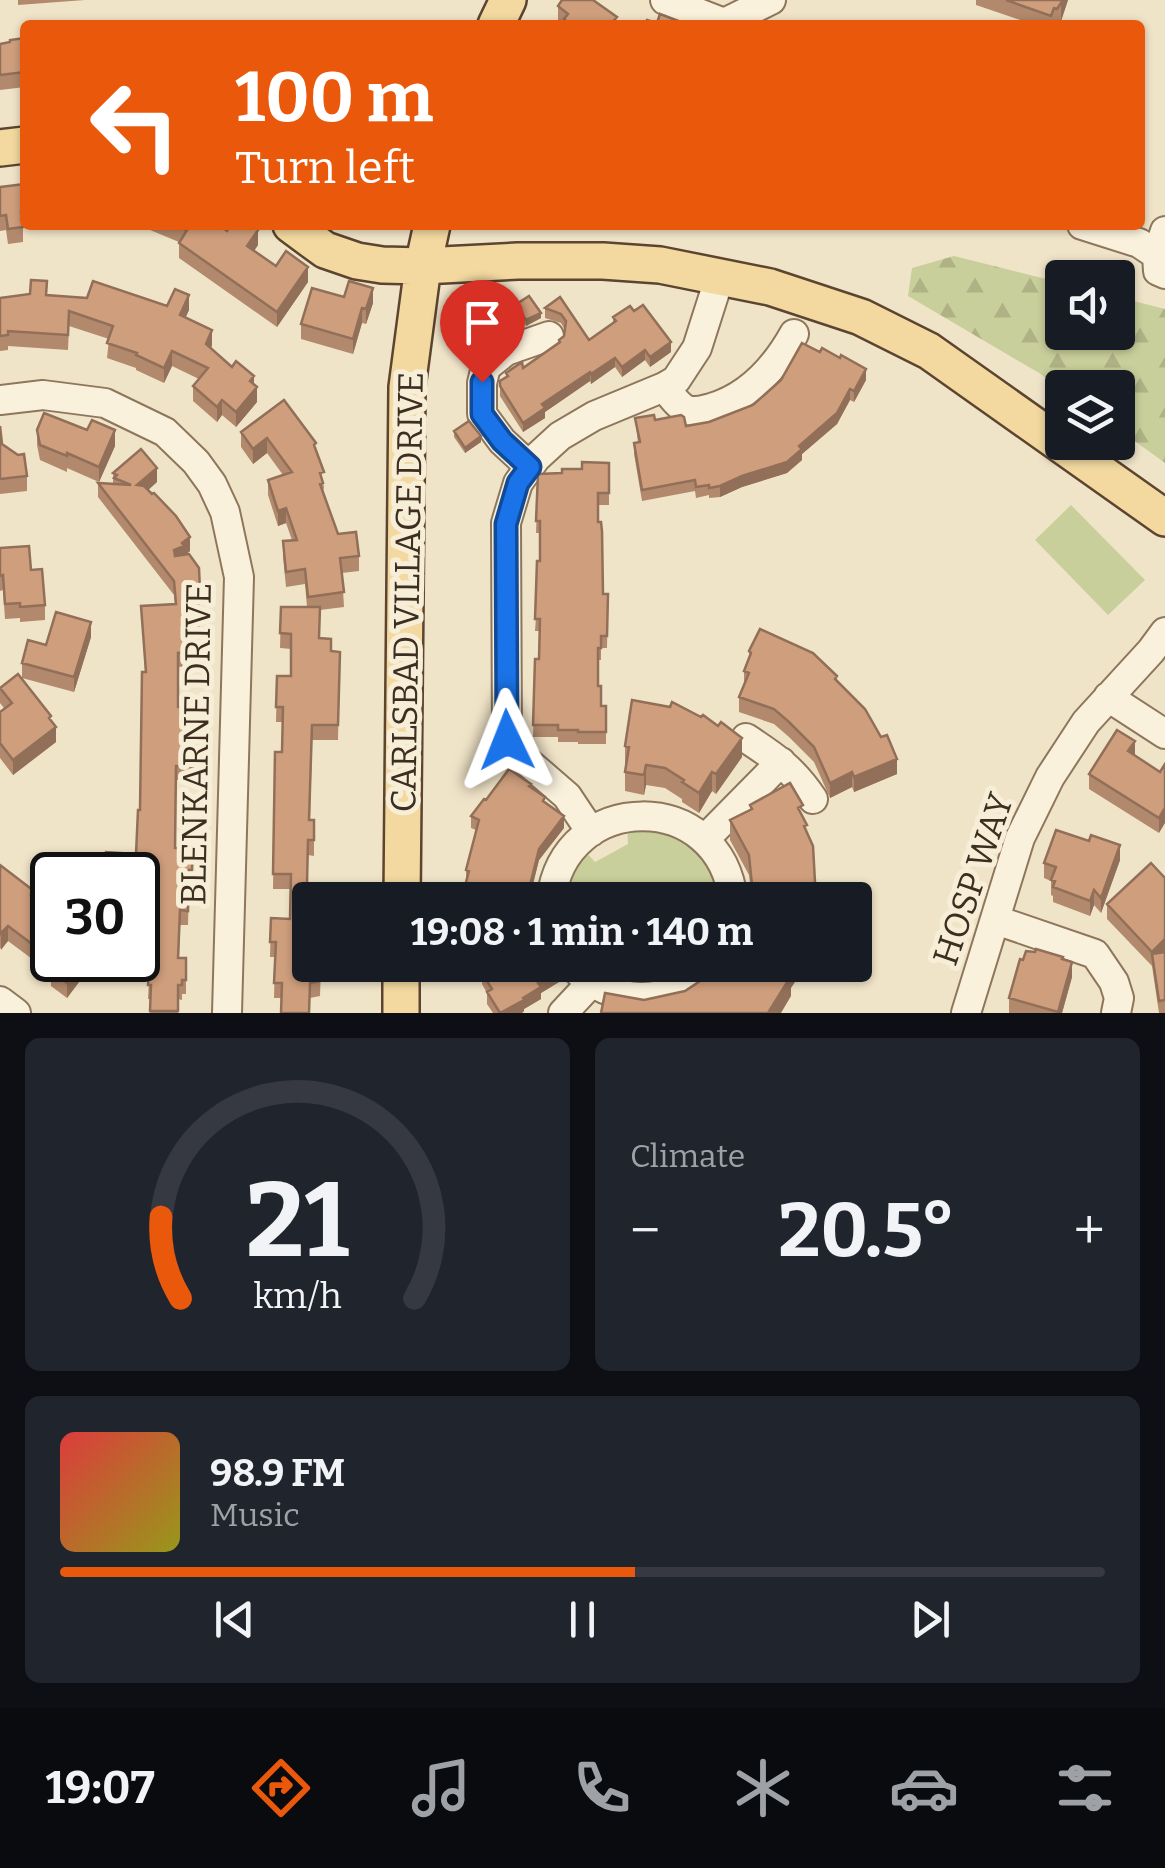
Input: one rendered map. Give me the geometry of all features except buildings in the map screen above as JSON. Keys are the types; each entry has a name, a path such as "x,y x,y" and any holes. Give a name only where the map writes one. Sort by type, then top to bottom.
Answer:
{"main road":[{"path":"297,230 336,255 382,265 603,261 660,265 770,287 861,318 929,351 1165,518"},
{"name":"CARLSBAD VILLAGE DRIVE","path":"402,882 407,387 431,230"},
{"path":"400,1013 401,982"}],"street":[{"path":"666,0 714,20"},
{"path":"732,20 771,0"},
{"path":"1098,230 1140,243 1161,258"},
{"path":"591,832 567,796 507,740 506,524 518,483 536,458 560,436 594,416 676,380 697,348 720,276"},
{"path":"664,388 683,409 697,412 731,402 780,358 794,334"},
{"path":"530,467 502,441 482,414 482,382 486,367 506,351 549,336"},
{"name":"BLENKARNE DRIVE","path":"0,400 43,395 105,403 165,432 196,462 212,484 224,512 239,577 228,1013"},
{"name":"HOSP WAY","path":"966,1013 1020,838 1050,777 1086,722 1165,632"},
{"path":"1108,697 1165,734"},
{"path":"746,738 799,778 813,799"},
{"path":"704,839 781,762"},
{"path":"554,882 573,847 610,821 632,816 674,820 704,839 726,870 729,882"},
{"path":"996,920 1094,954 1114,982 1119,998 1116,1013"},
{"path":"563,1013 577,982"},
{"path":"594,982 612,993 633,998 660,996 692,982"},
{"path":"0,1002 16,1013"}],"green space":[{"path":"954,256 1045,279 1045,350 1135,350 1135,301 1165,309 1165,463 1135,441 1135,370 1045,370 1045,377 908,296 912,268"},
{"path":"1071,505 1145,580 1108,615 1035,540"},
{"path":"627,825 684,837 709,868 713,882 568,882 583,849 595,862 628,844"}],"route":[{"path":"482,382 482,414 502,441 530,467 518,483 506,524 507,740"}]}
